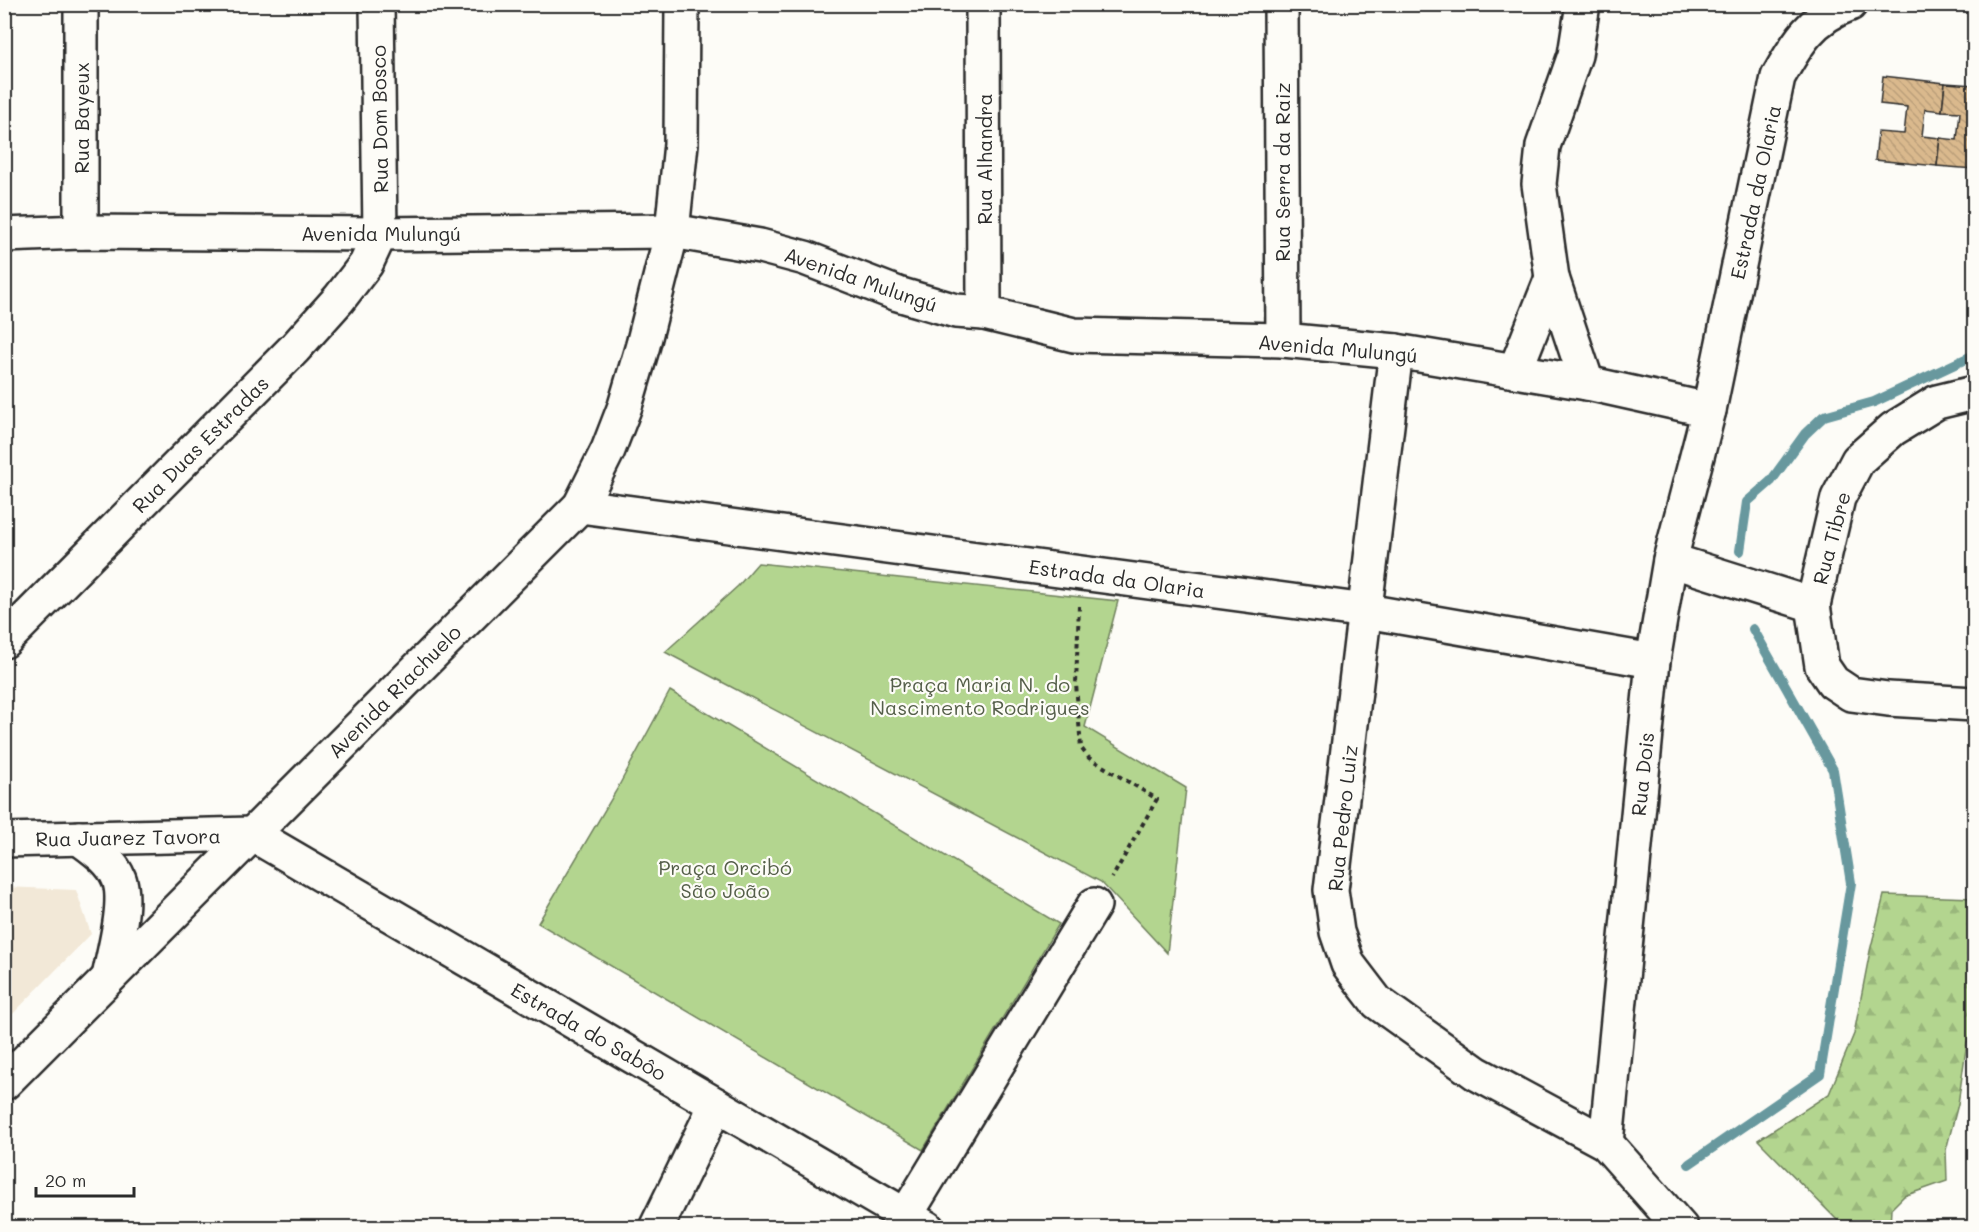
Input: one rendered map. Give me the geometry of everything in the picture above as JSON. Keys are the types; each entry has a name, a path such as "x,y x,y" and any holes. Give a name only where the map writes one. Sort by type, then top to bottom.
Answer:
{"street":[{"name":"Rua Bayeux","path":"81,4 81,232"},
{"name":"Rua Dom Bosco","path":"377,4 380,234"},
{"name":"Avenida Riachuelo","path":"4,1083 580,506 608,450 625,406 672,231 681,144 682,4"},
{"name":"Rua Alhandra","path":"983,4 984,314"},
{"name":"Rua Serra da Raiz","path":"1281,4 1283,340"},
{"path":"1583,4 1575,55 1543,146 1539,184 1552,278 1587,383"},
{"name":"Estrada da Olaria","path":"1709,411 1778,77 1795,46 1814,23 1833,10 1850,4"},
{"name":"Avenida Mulungú","path":"4,236 81,232 380,234 672,231 771,249 805,258 898,294 956,311 984,314 1074,335 1283,340 1396,351 1587,383 1709,411"},
{"name":"Rua Duas Estradas","path":"4,641 295,348 339,299 366,264 380,234"},
{"path":"1515,370 1552,278"},
{"name":"Rua Pedro Luiz","path":"1396,351 1331,890 1337,932 1348,964 1377,1002 1466,1066 1605,1143 1681,1227"},
{"name":"Rua Tibre","path":"1670,561 1813,604 1838,498 1858,460 1893,429 1937,402 1974,393"},
{"name":"Rua Dois","path":"1605,1143 1653,661 1670,561 1709,411"},
{"name":"Estrada da Olaria","path":"580,506 1366,611 1653,661"},
{"path":"1813,604 1822,666 1833,682 1851,694 1888,699 1974,704"},
{"name":"Rua Juarez Tavora","path":"4,840 252,834"},
{"name":"Estrada do Sabôo","path":"252,834 917,1221"},
{"path":"79,838 109,863 118,877 123,894 109,977"},
{"path":"917,1221 1094,905"},
{"path":"656,1227 716,1105"}],"path":[{"path":"1080,573 1076,684 1081,748 1089,758 1157,799 1115,874 1094,905"}],"shaded area":[{"path":"5,887 76,890 91,934 5,1022"}],"green space":[{"name":"Praça Maria N. do Nascimento Rodrigues","path":"758,563 1118,601 1085,727 1186,788 1167,953 1101,882 665,652 738,586"},
{"name":"Praça Orcibó São João","path":"670,691 1059,924 923,1150 538,923 616,791"},
{"path":"1884,895 1974,898 1974,1029 1967,1042 1958,1104 1946,1150 1947,1181 1904,1196 1891,1209 1890,1227 1844,1227 1758,1140 1829,1094 1854,1034 1870,951"}],"building":[{"path":"1883,76 1945,83 1942,111 1925,109 1922,136 1940,138 1937,166 1875,160 1878,132 1904,134 1907,107 1880,104"},
{"path":"1945,83 1974,85 1974,169 1937,166 1940,138 1957,140 1960,112 1942,111"}],"waterway":[{"path":"1740,551 1747,502 1771,481 1805,434 1824,416 1874,402 1974,355"},
{"path":"1689,1164 1820,1074 1851,883 1833,770 1753,629"}]}
